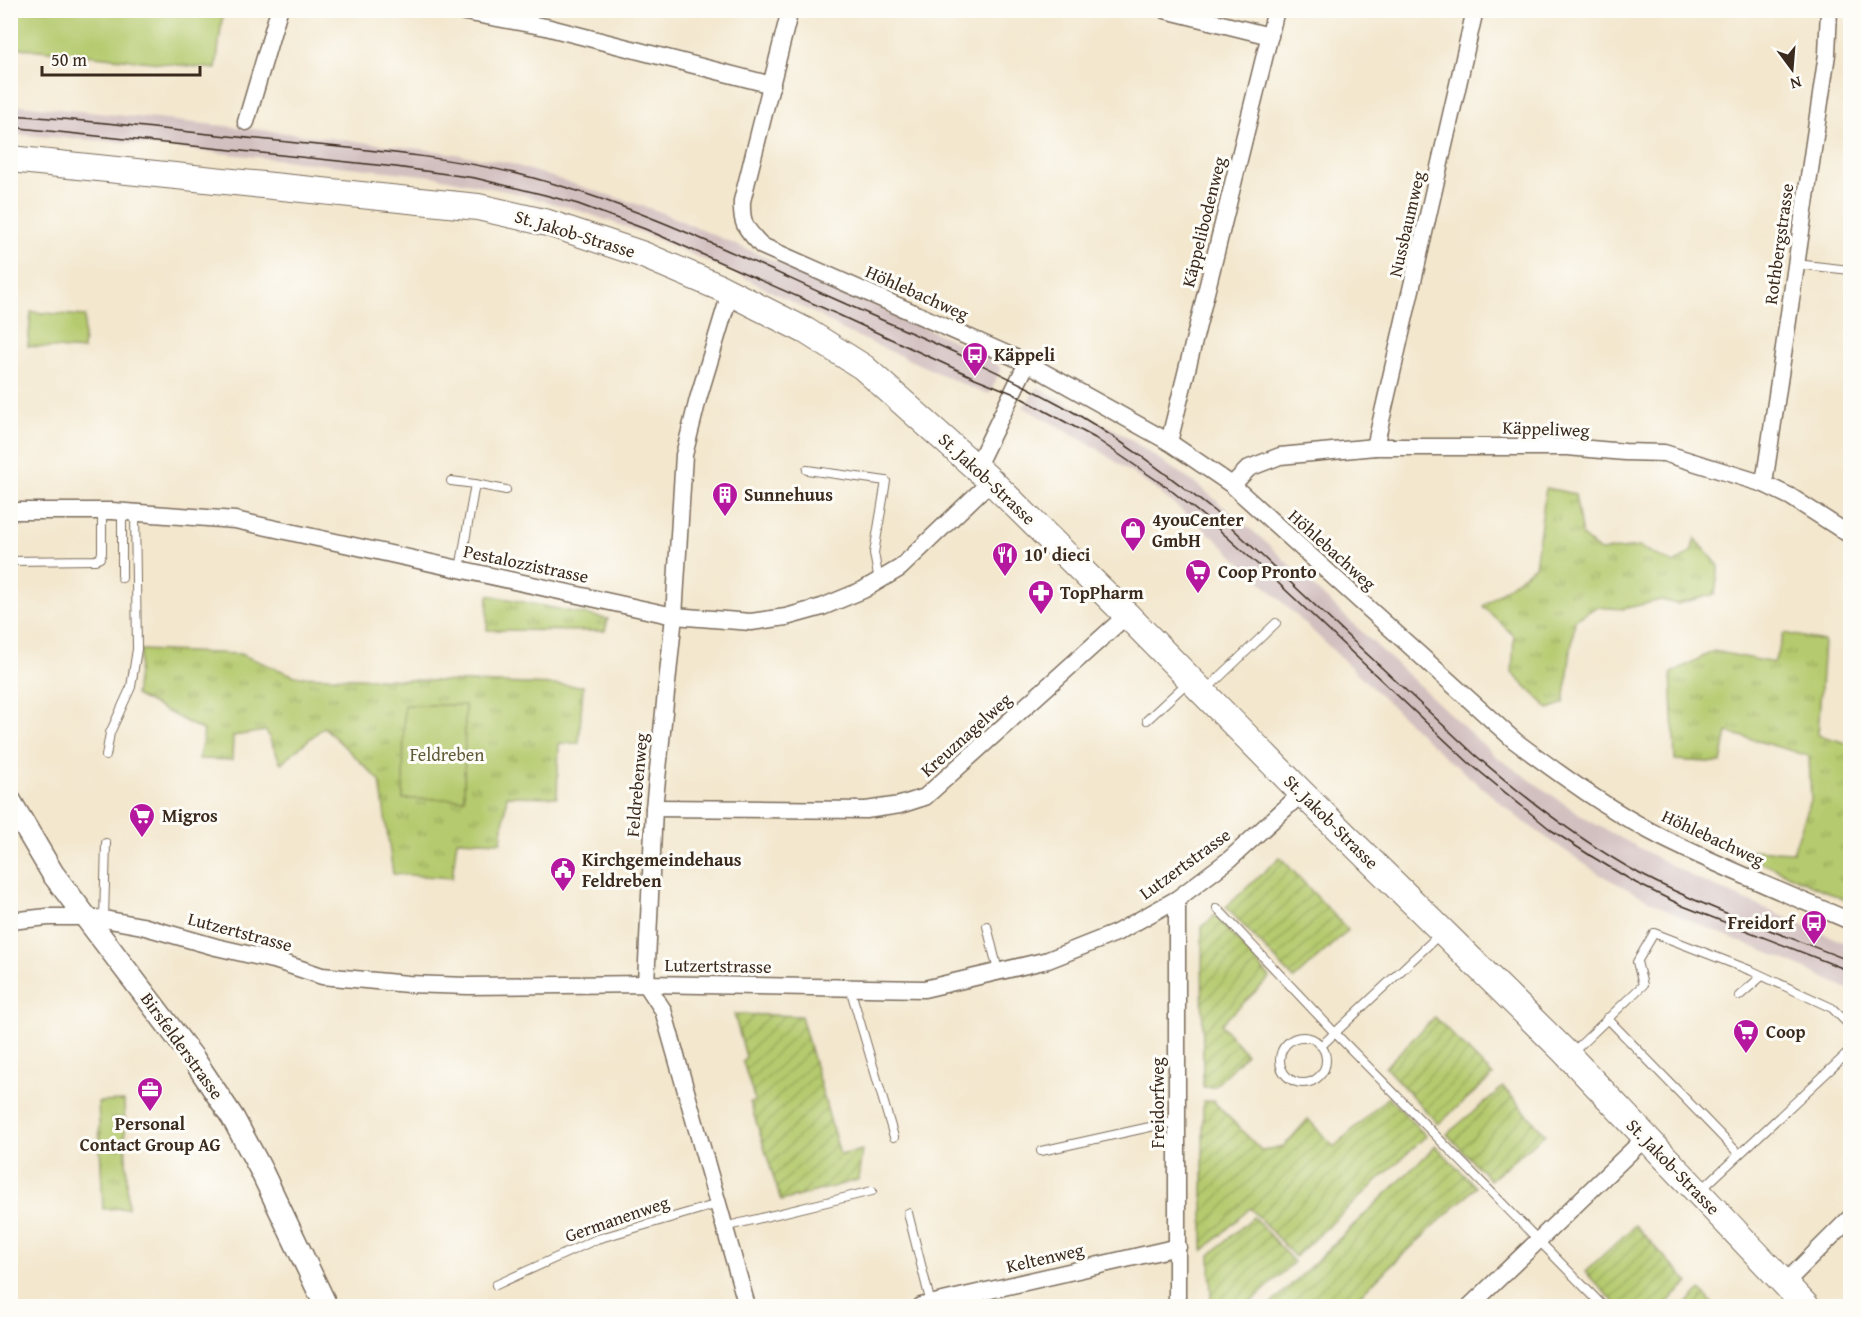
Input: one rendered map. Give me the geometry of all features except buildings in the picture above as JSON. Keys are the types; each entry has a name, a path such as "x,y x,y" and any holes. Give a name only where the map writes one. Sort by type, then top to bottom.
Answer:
{"main road":[{"name":"St. Jakob-Strasse","path":"10,159 478,207 548,223 638,253 730,292 806,331 863,367 983,475 1127,615 1302,793 1568,1056 1806,1306"},
{"name":"Birsfelderstrasse","path":"10,801 52,874 94,918 233,1118 260,1168 326,1306"}],"street":[{"path":"246,122 279,10"},
{"path":"454,10 546,27 772,85 790,10"},
{"path":"1165,10 1270,36"},
{"name":"Käppelibodenweg","path":"1169,442 1276,10"},
{"name":"Nussbaumweg","path":"1375,447 1475,10"},
{"name":"Rothbergstrasse","path":"1764,484 1827,54 1829,10"},
{"name":"Höhlebachweg","path":"772,85 741,216 748,230 762,246 1027,363 1169,442 1232,485 1515,741 1561,775 1607,806 1660,836 1851,921"},
{"name":"Feldrebenweg","path":"646,984 654,808 674,616 684,455 730,292"},
{"path":"983,475 1027,363"},
{"name":"Käppeliweg","path":"1232,485 1249,468 1280,456 1375,447 1568,447 1664,453 1764,484 1791,497 1851,534"},
{"name":"Pestalozzistrasse","path":"10,510 128,512 235,520 674,616 751,622 786,617 822,607 863,590 900,568 983,475"},
{"name":"Kreuznagelweg","path":"654,808 866,810 900,805 925,797 1127,615"},
{"name":"Lutzertstrasse","path":"10,921 48,917 94,918 142,926 204,944 277,961 322,976 408,984 468,986 646,984 924,989 1048,960 1116,933 1177,899 1230,859 1302,793"},
{"name":"Freidorfweg","path":"1177,899 1177,1306"},
{"path":"646,984 663,1010 747,1306"},
{"path":"1470,1306 1645,1138"},
{"path":"1784,1284 1851,1218"},
{"name":"Keltenweg","path":"933,1305 1178,1247"}],"lane":[{"path":"1796,264 1851,270"},
{"path":"807,470 886,481 874,553 879,581"},
{"path":"451,481 506,490"},
{"path":"460,569 475,484"},
{"path":"10,561 95,561 102,553 102,511"},
{"path":"122,578 128,512"},
{"path":"106,756 110,733 131,687 137,649 128,512"},
{"path":"1147,720 1197,686 1276,623"},
{"path":"94,918 106,843"},
{"path":"1217,908 1335,1033 1603,1306"},
{"path":"987,926 998,971"},
{"path":"1321,1046 1443,932"},
{"path":"1568,1056 1642,985 1637,962 1654,933 1762,976 1832,1008 1851,1030"},
{"path":"1739,996 1762,976"},
{"path":"850,988 894,1137"},
{"path":"1607,1018 1739,1155"},
{"path":"1303,1037 1310,1038 1321,1046 1326,1054 1321,1076 1308,1083 1293,1081 1286,1076 1280,1063 1281,1055 1289,1042 1303,1037"},
{"path":"1698,1193 1848,1053 1851,1047"},
{"path":"1041,1151 1177,1121"},
{"path":"724,1227 872,1191"},
{"name":"Germanenweg","path":"496,1285 597,1239 718,1204"},
{"path":"908,1213 933,1305"}],"shaded area":[{"path":"10,104 245,128 437,151 505,162 658,211 989,357 1001,368 990,394 978,391 841,329 741,276 643,233 575,209 511,192 433,176 106,141 11,134"},
{"path":"1038,387 1119,432 1199,486 1260,537 1494,755 1591,822 1699,880 1850,945 1850,990 1791,962 1683,918 1599,874 1521,820 1442,754 1217,540 1159,492 1096,448 1023,407"}],"green space":[{"path":"11,10 223,11 216,69 11,47"},
{"path":"31,312 85,316 83,350 28,346"},
{"path":"1546,488 1575,494 1582,536 1600,551 1640,547 1674,564 1691,552 1695,538 1719,566 1715,594 1677,604 1661,600 1623,609 1596,607 1575,620 1564,703 1549,709 1512,673 1514,636 1483,606 1535,566"},
{"path":"488,595 608,619 605,631 487,630"},
{"path":"1784,633 1824,641 1818,735 1850,744 1850,902 1751,858 1752,850 1793,852 1811,800 1809,756 1727,732 1721,763 1675,760 1671,673 1714,651 1774,663"},
{"name":"Feldreben","path":"141,650 240,654 295,676 583,686 579,743 559,744 557,797 507,796 501,842 457,840 452,878 393,874 380,781 324,727 281,763 266,731 233,736 232,760 199,759 204,731 135,695"},
{"path":"404,705 465,705 464,799 403,799"},
{"path":"1280,857 1348,930 1294,979 1226,907"},
{"path":"1215,915 1270,978 1221,1024 1246,1054 1214,1087 1203,1087 1202,927"},
{"path":"734,1014 801,1016 840,1155 862,1150 858,1180 781,1201 750,1102 755,1101 743,1062 746,1057"},
{"path":"1435,1017 1493,1076 1438,1124 1385,1067"},
{"path":"1503,1087 1545,1134 1490,1180 1447,1134"},
{"path":"1388,1097 1426,1136 1295,1257 1250,1208 1203,1251 1203,1101 1213,1101 1261,1150 1283,1147 1308,1119 1334,1147"},
{"path":"124,1101 128,1208 103,1209 98,1102"},
{"path":"1436,1146 1476,1187 1348,1306 1269,1306"},
{"path":"1253,1217 1294,1262 1247,1306 1211,1306 1210,1255"},
{"path":"1635,1225 1689,1283 1663,1306 1618,1306 1585,1272"},
{"path":"1701,1290 1715,1306 1684,1306"}],"tram line":[{"path":"10,115 394,153 518,174 596,197 671,226 970,360 1059,404 1099,428 1214,511 1474,754 1513,787 1575,833 1618,861 1665,887 1717,910 1850,961"},
{"path":"10,127 396,167 475,178 545,195 578,204 645,229 1012,393 1095,438 1168,488 1207,519 1468,762 1551,830 1636,883 1683,906 1850,971"}],"place":[{"name":"Käppeli","path":"975,378"},
{"name":"Sunnehuus","path":"725,518"},
{"name":"4youCenter GmbH","path":"1133,553"},
{"name":"10' dieci","path":"1005,578"},
{"name":"Coop Pronto","path":"1198,595"},
{"name":"TopPharm","path":"1041,616"},
{"name":"Migros","path":"142,839"},
{"name":"Kirchgemeindehaus Feldreben","path":"563,893"},
{"name":"Freidorf","path":"1814,946"},
{"name":"Coop","path":"1746,1055"},
{"name":"Personal Contact Group AG","path":"150,1113"}]}
